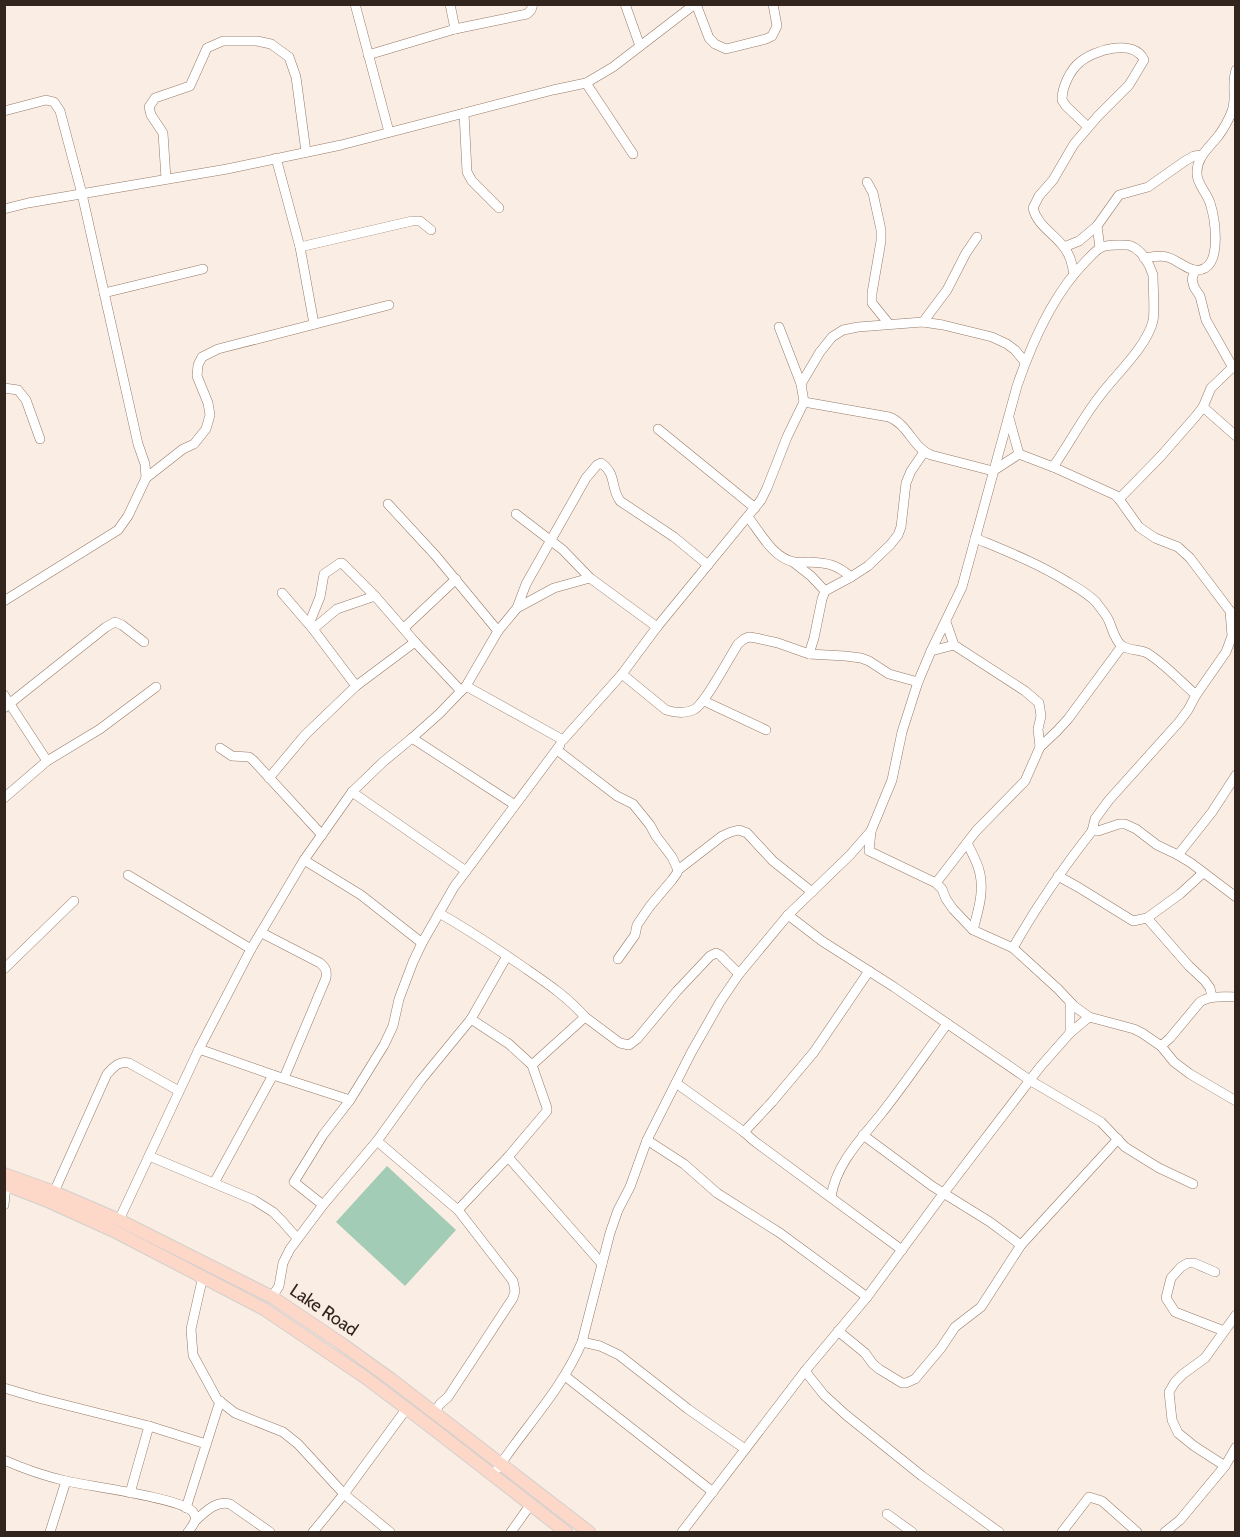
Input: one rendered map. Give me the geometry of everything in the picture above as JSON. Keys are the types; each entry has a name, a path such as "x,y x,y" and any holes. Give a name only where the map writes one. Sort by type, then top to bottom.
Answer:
{"main road":[{"name":"Lake Road","path":"5,1180 54,1192 119,1220 272,1297 342,1344 589,1533"},
{"name":"Lake Road","path":"5,1180 203,1276 274,1315 407,1408 566,1533"}],"street":[{"path":"355,4 389,132"},
{"path":"450,4 455,29"},
{"path":"368,55 455,29 527,14 533,4"},
{"path":"625,4 639,46"},
{"path":"4,209 306,152 586,82 613,67 695,4 709,38 715,44 726,49 766,39 772,36 777,26 773,4"},
{"path":"166,179 163,133 151,115 149,107 154,98 190,86 207,48 223,42 257,41 271,44 289,57 296,77 306,152"},
{"path":"1074,274 1064,247 1038,220 1033,208 1074,144 1133,81 1144,60 1141,54 1124,47 1093,55 1081,61 1070,74 1062,100 1088,127"},
{"path":"1144,258 1169,257 1195,270 1209,265 1215,251 1216,229 1210,203 1197,179 1197,166 1202,155 1234,114 1233,83 1236,70"},
{"path":"586,82 633,154"},
{"path":"4,111 46,100 54,102 60,111 82,194 146,478"},
{"path":"464,113 467,172 472,181 499,208"},
{"path":"1064,247 1079,242 1096,226 1119,195 1148,187 1185,161 1202,155"},
{"path":"276,158 300,247 314,324"},
{"path":"867,182 873,193 881,230 872,303 889,324"},
{"path":"300,247 412,220 420,221 431,230"},
{"path":"1096,226 1100,248"},
{"path":"923,322 947,290 976,237"},
{"path":"869,851 871,831 892,780 902,732 918,682 962,587 1025,362 1054,304 1074,274 1100,248 1109,244 1131,245 1140,251 1151,268 1154,318 1137,350 1090,409 1053,467"},
{"path":"104,293 203,269"},
{"path":"1119,499 1161,456 1203,407 1211,388 1234,365 1206,320 1200,296 1192,279 1195,270"},
{"path":"4,602 118,530 128,516 146,478 183,449 194,444 206,429 210,415 208,403 197,376 198,365 202,357 218,349 389,305"},
{"path":"801,384 820,352 837,333 858,327 923,322 944,325 992,337 1015,350 1025,362"},
{"path":"323,1205 294,1182 384,1045 393,1026 399,999 413,962 454,887 563,740 622,674 657,627 748,517 767,488 804,402 801,384 779,327"},
{"path":"4,388 18,390 26,400 40,440"},
{"path":"804,402 897,420 924,452 978,468 993,471 1019,454"},
{"path":"1203,407 1236,436"},
{"path":"1008,417 1019,454"},
{"path":"658,429 755,508"},
{"path":"809,654 825,591 868,566 882,554 900,531 906,483 924,452"},
{"path":"1013,948 1035,910 1092,831 1095,819 1188,710 1230,644 1232,636 1230,611 1185,552 1173,544 1155,538 1139,527 1114,495 1019,454"},
{"path":"119,1220 199,1049 251,949 304,860 352,792 439,714 463,688 498,632 517,609 526,584 586,478 597,465 601,463 610,471 616,495 620,501 674,537 708,565"},
{"path":"388,504 456,579 498,632"},
{"path":"516,514 578,564 590,578 657,627"},
{"path":"748,517 771,548 805,571 825,591"},
{"path":"975,538 1051,572 1086,593 1108,618 1122,646 1149,654 1196,695"},
{"path":"793,562 832,564 851,577"},
{"path":"311,626 324,574 340,563 375,596 415,642 463,688 563,740"},
{"path":"517,609 554,588 590,578"},
{"path":"404,628 456,579"},
{"path":"282,593 311,626 356,686"},
{"path":"311,626 337,609 375,596"},
{"path":"1230,611 1236,602"},
{"path":"7,706 106,627 116,622 144,642"},
{"path":"946,622 954,645 1025,691 1039,703 1040,747"},
{"path":"622,674 666,710 683,713 695,709 704,701 738,644 744,639 756,638 809,654 861,658 883,672 918,682"},
{"path":"269,778 305,735 356,686 415,642"},
{"path":"932,651 954,645"},
{"path":"936,883 996,809 1025,781 1040,747 1068,719 1122,646"},
{"path":"4,798 47,761 100,729 156,687"},
{"path":"4,695 7,706 47,761"},
{"path":"704,701 766,730"},
{"path":"412,738 515,804"},
{"path":"220,748 232,756 249,758 322,835"},
{"path":"557,750 617,796 633,804 672,857 678,870"},
{"path":"1178,855 1212,813 1236,775"},
{"path":"352,792 466,870"},
{"path":"1092,831 1119,824 1136,829 1157,845 1178,855 1236,897"},
{"path":"493,1475 566,1376 582,1342 618,1210 630,1187 647,1140 720,1002 739,974 788,915 850,855 871,831"},
{"path":"618,959 635,935 644,916 678,870 722,836 731,832 747,833 773,861 812,892"},
{"path":"967,843 980,872 982,893 974,930"},
{"path":"850,855 869,851 936,883 953,909 974,930 1013,948 1089,1017 1134,1029 1161,1046 1174,1062 1190,1074 1236,1101"},
{"path":"304,860 361,895 422,943"},
{"path":"1058,876 1133,921 1147,918 1180,894 1203,873"},
{"path":"128,875 251,949"},
{"path":"4,969 74,901"},
{"path":"439,914 474,933 543,980 573,1003 585,1017 620,1043 628,1045 637,1039 710,956 720,954 739,974"},
{"path":"788,915 1030,1081 1101,1122 1125,1147 1158,1168 1192,1184"},
{"path":"1147,918 1205,981 1210,988 1212,998"},
{"path":"262,933 320,963 327,972 284,1078"},
{"path":"272,1297 282,1278 283,1263 290,1248 377,1141 471,1019 507,956"},
{"path":"744,1131 814,1052 869,971"},
{"path":"1161,1046 1204,999 1236,997"},
{"path":"1070,1002 1070,1033"},
{"path":"532,1065 585,1017"},
{"path":"682,1533 805,1371 867,1297 1030,1081 1070,1033 1089,1017"},
{"path":"458,1210 547,1111 532,1065 509,1044 471,1019"},
{"path":"831,1197 836,1177 847,1157 947,1024"},
{"path":"199,1049 350,1100"},
{"path":"54,1192 107,1074 116,1065 129,1063 179,1091"},
{"path":"214,1182 273,1075"},
{"path":"676,1083 744,1131 902,1250"},
{"path":"863,1136 943,1194 990,1222 1021,1245"},
{"path":"838,1331 865,1353 879,1369 902,1383 911,1382 941,1348 955,1327 981,1308 1021,1245 1118,1139"},
{"path":"647,1140 684,1164 717,1193 780,1233 867,1297"},
{"path":"377,1141 458,1210 513,1281 515,1291 513,1298 448,1397 434,1413"},
{"path":"149,1156 254,1200 273,1212 297,1238"},
{"path":"508,1157 602,1264"},
{"path":"4,1205 5,1180"},
{"path":"1215,1272 1194,1263 1188,1263 1171,1278 1166,1298 1175,1312 1224,1331"},
{"path":"203,1276 191,1329 193,1355 217,1399 235,1413 283,1432 298,1444 344,1494 390,1533"},
{"path":"1225,1466 1178,1433 1172,1420 1169,1392 1183,1374 1202,1362 1236,1315"},
{"path":"582,1342 600,1346 619,1355 688,1409 746,1449"},
{"path":"805,1371 824,1395 846,1415 922,1476 999,1533"},
{"path":"566,1376 712,1492"},
{"path":"4,1389 149,1426 206,1444"},
{"path":"186,1508 220,1401"},
{"path":"313,1533 407,1408"},
{"path":"130,1493 149,1426"},
{"path":"1166,1532 1180,1520 1225,1466 1236,1447"},
{"path":"4,1460 22,1468 66,1481 159,1499 192,1511 195,1521"},
{"path":"50,1533 66,1481"},
{"path":"1062,1533 1089,1497 1102,1501 1137,1533"},
{"path":"188,1533 195,1521 223,1502 230,1504 270,1533"},
{"path":"511,1533 531,1504"},
{"path":"887,1514 912,1533"}],"green space":[{"path":"387,1166 456,1230 405,1286 336,1222"}]}
